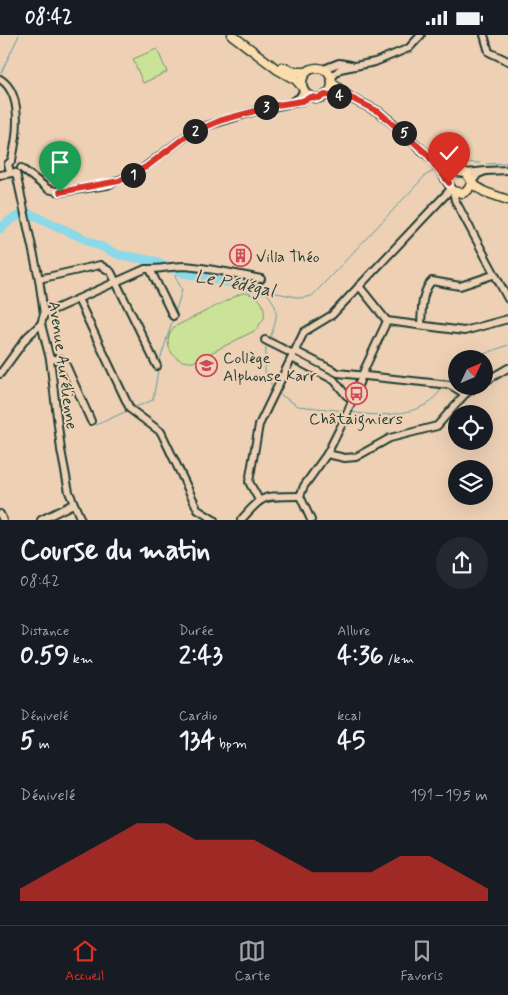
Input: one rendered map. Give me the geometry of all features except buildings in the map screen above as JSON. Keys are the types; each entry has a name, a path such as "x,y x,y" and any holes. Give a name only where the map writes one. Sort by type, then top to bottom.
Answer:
{"main road":[{"path":"232,35 284,68 294,72 306,72 314,68 324,69 332,81 351,98 379,112 435,162 447,170 466,173 469,187"},
{"path":"232,35 278,70 296,80 311,97 318,98 325,95 351,98"},
{"path":"303,88 302,79 306,72"},
{"path":"325,95 332,81"},
{"path":"435,162 451,188"},
{"path":"451,188 451,176 456,172"},
{"path":"451,188 469,187 508,200"}],"street":[{"path":"332,81 340,69 375,62 402,51 409,48 421,35"},
{"path":"484,35 489,52 508,61"},
{"path":"324,69 339,63 357,66"},
{"path":"0,79 8,86 15,101 16,114 12,160 0,171"},
{"path":"292,102 299,97 303,88"},
{"path":"7,166 48,189 60,192 107,185 137,173 189,134 203,127 262,109 302,101 311,97"},
{"path":"12,160 19,162 16,171"},
{"path":"466,173 508,169"},
{"path":"0,175 16,171"},
{"name":"Avenue Aurélienne","path":"16,171 39,279 44,314 41,324 47,339 61,450 74,504 81,520"},
{"path":"460,209 469,187 478,174 486,171"},
{"path":"259,500 249,482 259,425 304,332 332,315 451,188 493,275 508,299"},
{"path":"39,279 100,265 110,272 157,366"},
{"path":"44,314 145,269 162,269 176,266 223,271 261,279"},
{"path":"150,269 173,316"},
{"path":"421,325 424,295 432,281 460,286 493,275"},
{"path":"359,287 387,321 464,331 508,319"},
{"path":"78,299 130,409 161,432 181,478 198,510 214,520"},
{"path":"300,496 327,454 352,404 362,375 387,321"},
{"path":"0,374 30,334 41,324"},
{"path":"30,334 47,339"},
{"path":"265,340 338,373 448,385"},
{"path":"293,354 334,380 352,404"},
{"path":"50,359 61,359 65,363 90,421"},
{"path":"493,377 508,368"},
{"path":"334,380 338,373"},
{"path":"327,454 344,458 356,457 390,438 437,426 464,395"},
{"path":"241,520 259,500 272,495 300,496"},
{"path":"300,496 311,520"},
{"path":"41,520 74,504"},
{"path":"0,515 3,520"}],"green space":[{"path":"157,49 167,72 143,83 133,59"},
{"path":"242,293 256,297 264,307 264,318 256,330 193,362 180,360 175,356 171,351 168,339 174,327"}],"waterway":[{"path":"1,73 19,35"},
{"name":"Le Pédégal","path":"447,165 457,162"},
{"name":"Le Pédégal","path":"464,162 480,163"},
{"name":"Le Pédégal","path":"486,164 508,163"},
{"name":"Le Pédégal","path":"262,290 301,298 312,296 426,175 434,171"},
{"name":"Le Pédégal","path":"0,229 14,218 31,214 119,255 155,261 184,273 262,290"},
{"path":"175,313 182,290 175,276 177,270"},
{"path":"263,290 273,301 276,312 275,324 270,338"},
{"path":"159,363 173,319"},
{"path":"493,351 508,345"},
{"path":"266,347 265,371 272,386"},
{"path":"133,408 153,400 158,370"},
{"path":"352,412 371,415 403,413 422,407 430,402 443,387"},
{"path":"278,393 298,406 345,411"},
{"path":"96,425 127,411"}],"place":[{"name":"Villa Théo","path":"240,256"},
{"name":"Collège Alphonse Karr","path":"207,366"},
{"name":"Châtaigniers","path":"356,394"}],"route":[{"path":"60,192 107,185 119,181 146,167 189,134 222,120 277,105 302,101 311,97 318,98 325,95 351,98 379,112 435,162 449,183"}]}
